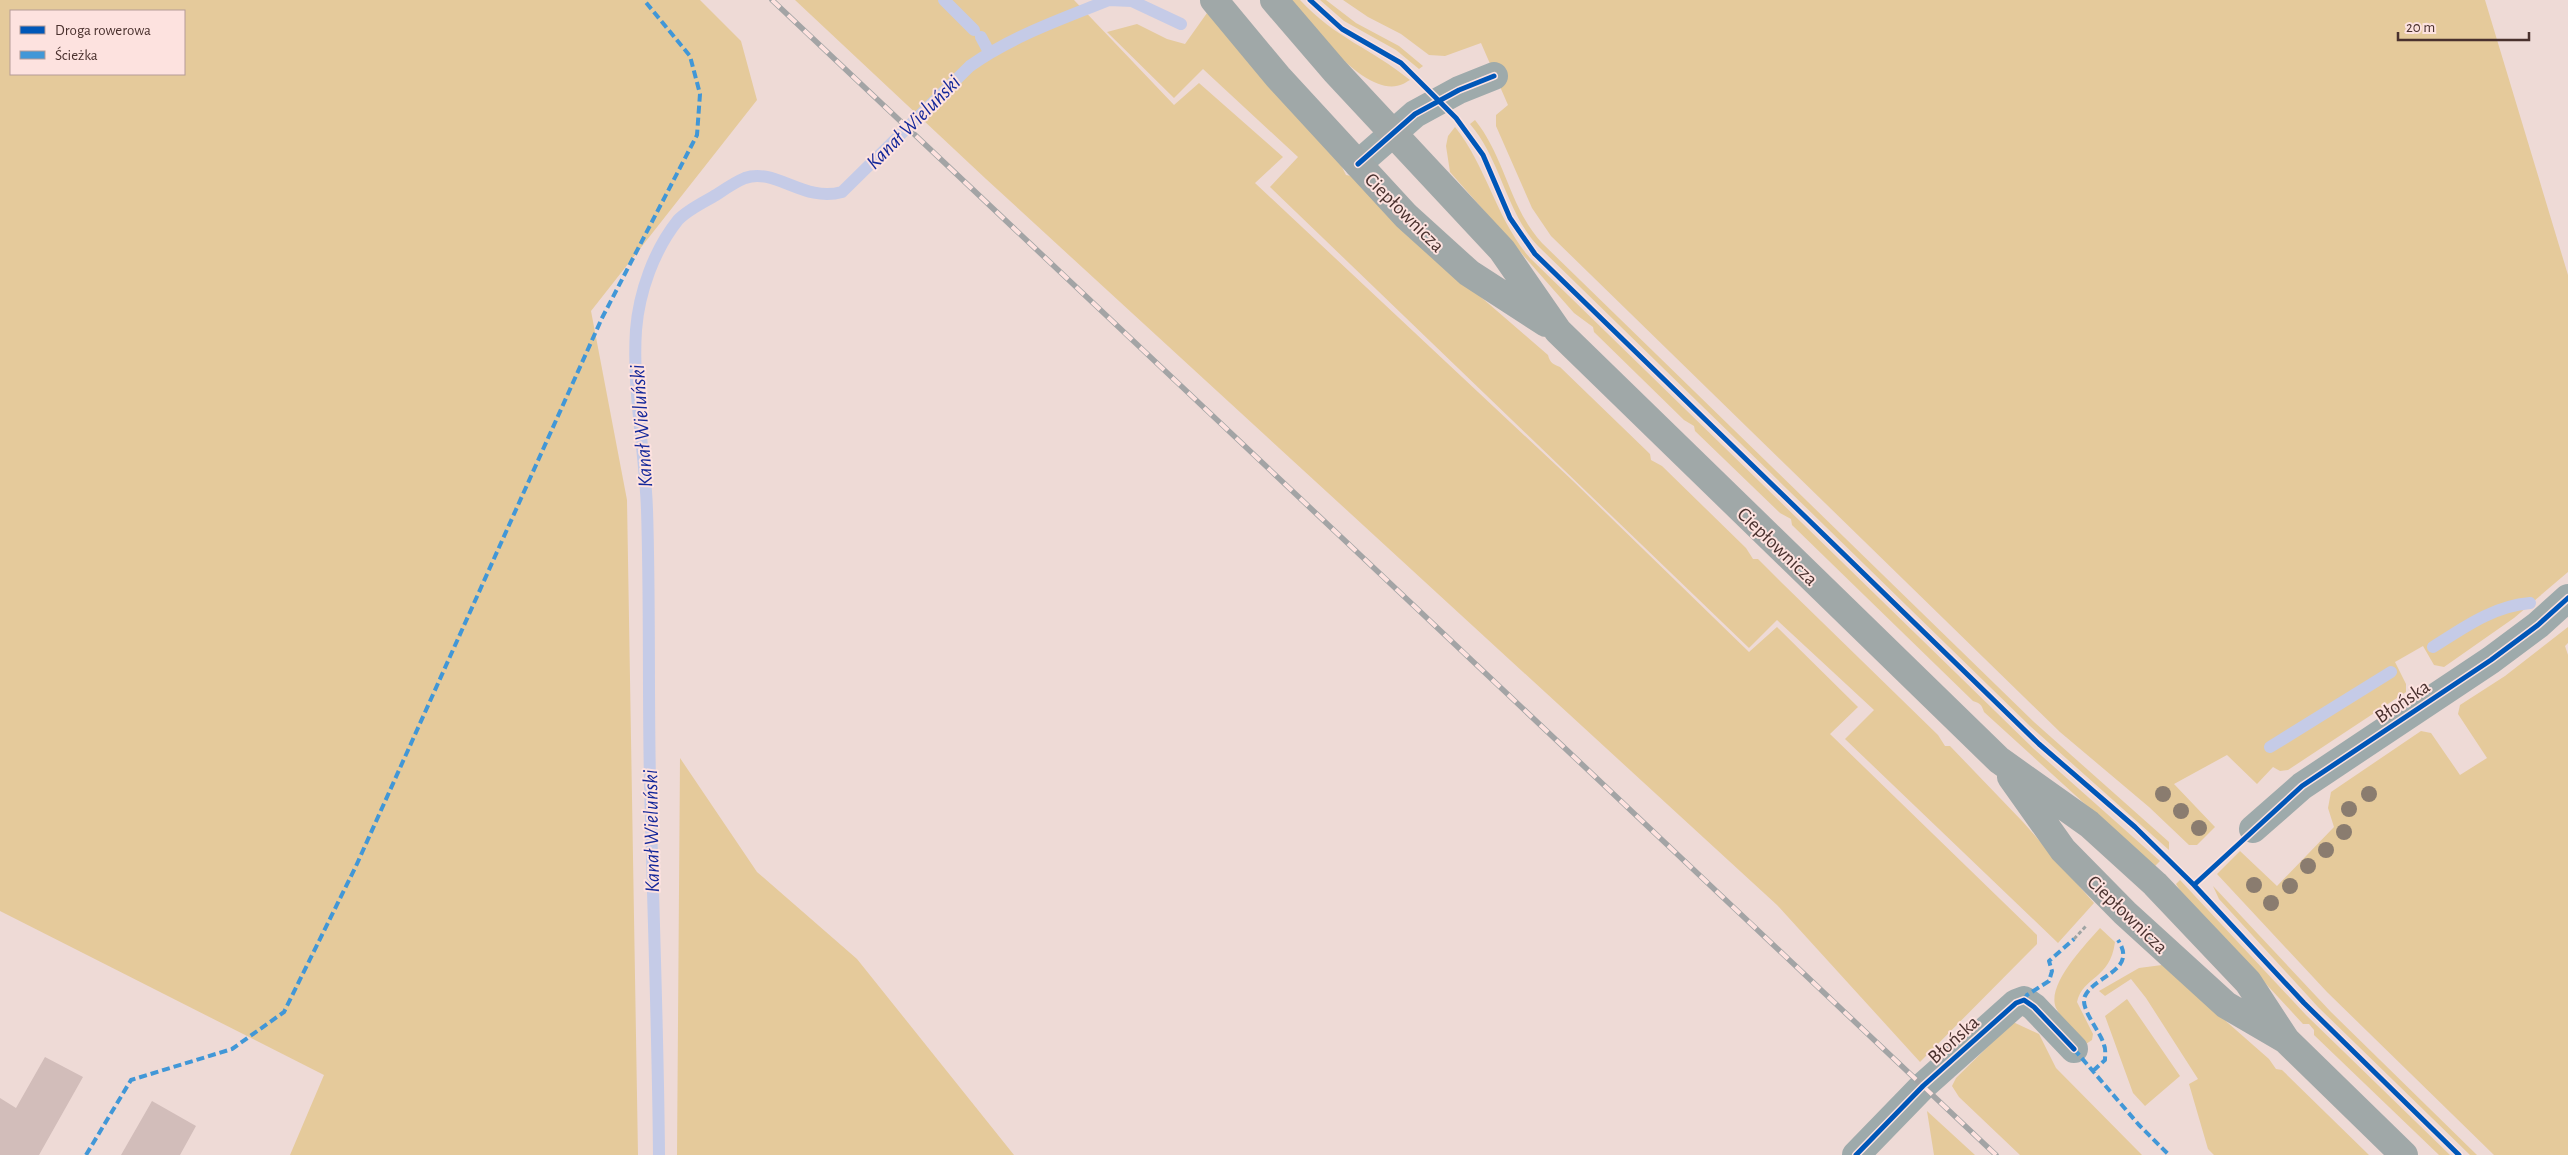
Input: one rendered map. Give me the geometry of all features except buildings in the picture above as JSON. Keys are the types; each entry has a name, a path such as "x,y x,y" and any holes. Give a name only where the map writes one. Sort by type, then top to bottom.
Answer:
{"main road":[{"name":"Ciepłownicza","path":"1214,0 1278,77 1412,222 1470,273 1558,331 1998,760 2089,824 2155,884 2248,982 2286,1040 2404,1155"},
{"name":"Ciepłownicza","path":"1274,0 1502,250 1558,331"},
{"name":"Ciepłownicza","path":"1998,760 2063,850 2108,896 2226,1005 2286,1040"}],"street":[{"path":"1358,164 1415,114 1438,100 1494,76"},
{"name":"Błońska","path":"2253,829 2302,786 2491,660 2538,625 2568,598"},
{"name":"Błońska","path":"1856,1155 1923,1086 2016,1003 2024,1000 2034,1007 2074,1049"}],"shaded area":[{"path":"0,0 700,0 741,41 757,100 591,311 627,500 638,1155 290,1155 324,1075 0,911"},
{"path":"795,0 1074,0 1174,105 1199,83 1283,157 1255,183 1572,480 1749,652 1777,627 1858,707 1830,734 2037,935 2037,944 1920,1062 1777,905 986,179"},
{"path":"1291,0 1300,0 1340,34 1396,69 1410,80 1403,84 1388,86 1373,81 1357,71 1325,42"},
{"path":"1320,0 1326,0 1356,23 1399,46 1423,66 1419,69 1396,50 1344,21"},
{"path":"1343,0 2485,0 2568,275 2568,572 2514,618 2444,667 2434,665 2423,646 2395,662 2406,684 2406,692 2288,770 2280,771 2273,767 2257,784 2227,755 2174,784 2215,827 2197,845 2189,845 2149,807 2060,732 1551,236 1532,208 1496,126 1496,115 1508,105 1481,43 1445,56 1429,55 1401,34 1368,17"},
{"path":"1207,13 1340,163 1346,175 1351,176 1460,279 1548,355 1552,363 1560,367 1650,454 1651,460 1662,466 1746,548 1753,559 1758,559 1938,735 1945,746 1950,746 2023,822 2094,903 2058,943 1845,739 1874,710 1777,620 1749,648 1270,187 1298,157 1203,69 1174,98 1107,32 1137,24 1167,39 1185,44"},
{"path":"1475,120 1494,150 1522,215 1542,243 2034,722 2169,842 2169,850 2030,726 1538,246 1518,218 1489,153 1481,138 1470,124"},
{"path":"1455,127 1475,159 1508,227 1530,258 2034,749 2160,861 2154,867 1984,712 1978,703 1973,701 1792,525 1791,519 1780,513 1695,431 1694,426 1684,420 1594,332 1593,327 1574,313 1450,172 1446,146 1448,136"},
{"path":"2568,627 2568,643 2565,646 2568,655 2568,1155 2494,1155 2327,992 2217,874 2240,851 2277,886 2334,827 2328,808 2331,792 2421,731 2431,733 2460,775 2487,758 2458,714 2460,705 2505,676"},
{"path":"680,758 757,872 857,959 1014,1155 677,1155"},
{"path":"2180,880 2306,1015 2450,1155 2439,1155 2314,1035 2314,1030 2309,1024 2303,1024 2181,892 2176,884"},
{"path":"2213,886 2331,1012 2477,1155 2470,1155 2318,1007 2219,899"},
{"path":"2100,928 2115,942 2108,964 2085,987 2077,1002 2093,1034 2092,1040 2086,1044 2082,1042 2061,1017 2054,999 2062,977 2069,966 2085,944"},
{"path":"2162,965 2269,1059 2276,1069 2282,1070 2369,1155 2214,1155 2208,1149 2189,1084 2198,1079 2146,998 2131,979 2105,996 2099,991 2139,968"},
{"path":"2127,999 2180,1076 2145,1106 2133,1093 2105,1016"},
{"path":"2013,1022 2039,1034 2056,1068 2142,1155 2020,1155 1959,1097 1952,1086 1956,1078"},
{"path":"1927,1111 1975,1155 1934,1155"}],"waterway":[{"path":"944,0 974,30"},
{"path":"1109,0 1132,1 1181,24"},
{"name":"Kanał Wieluński","path":"659,1155 650,782 647,510 635,352 640,301 649,272 662,244 678,220 734,184 745,178 756,176 779,180 815,193 842,192 970,66 1020,37 1109,0"},
{"path":"981,37 989,52"},
{"path":"2433,647 2491,613 2503,608 2530,603"},
{"path":"2270,747 2391,672"}],"railway":[{"path":"772,0 1996,1155"}],"marked path":[{"path":"86,1155 131,1080 232,1049 284,1012 356,866 602,318 697,135 700,94 690,56 644,0"},
{"path":"2024,1000 2027,995 2049,981 2052,971 2049,961 2074,939"},
{"path":"2093,1071 2105,1060 2105,1048 2085,1007 2084,1001 2090,989 2113,972 2123,959 2123,950 2118,940"},
{"path":"2074,1049 2139,1125 2169,1155"}],"cycle path":[{"path":"1310,0 1342,29 1401,63 1456,118 1483,155 1510,218 1535,254 2039,744 2135,827 2194,885 2304,1003 2459,1155"},
{"path":"1358,164 1415,114 1459,90 1494,76"},
{"path":"2194,885 2302,786 2491,660 2538,625 2568,598"},
{"path":"1856,1155 1923,1086 2016,1003 2024,1000 2034,1007 2074,1049"}]}
